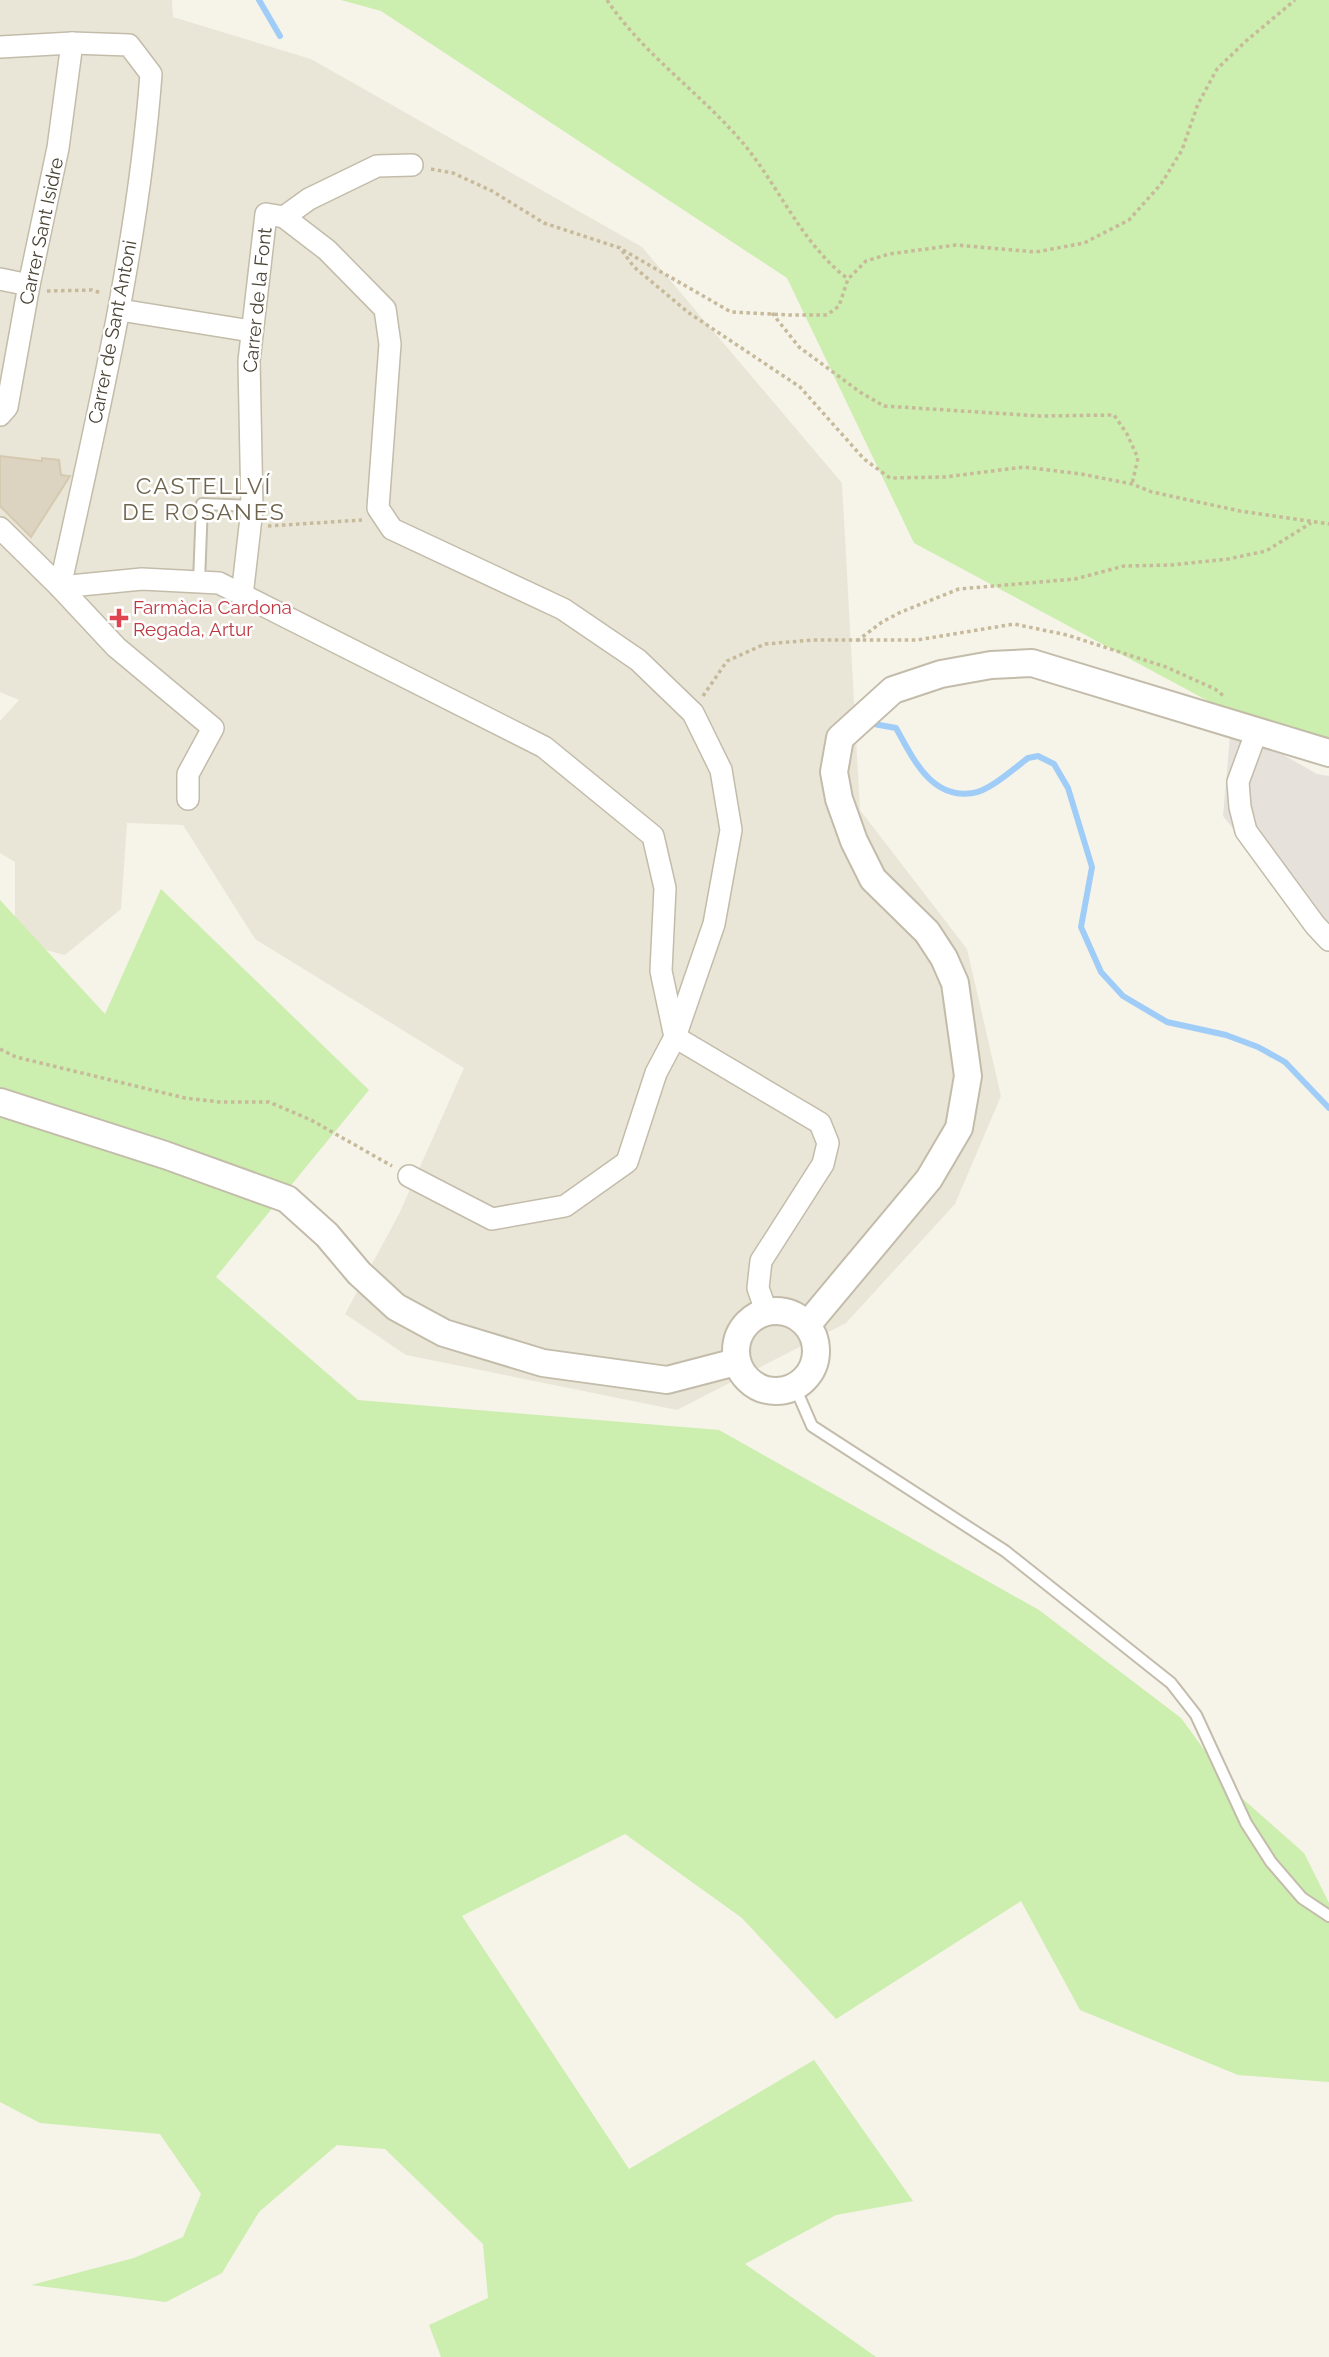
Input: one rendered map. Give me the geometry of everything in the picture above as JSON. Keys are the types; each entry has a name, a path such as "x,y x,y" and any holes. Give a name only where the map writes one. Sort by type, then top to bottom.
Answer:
{"street":[{"path":"0,47 72,43"},
{"name":"Carrer de Sant Antoni","path":"60,587 120,310 147,119 150,74 129,46 72,43"},
{"name":"Carrer Sant Isidre","path":"0,415 7,407 58,148 72,43"},
{"path":"275,216 377,166 412,165"},
{"path":"275,216 327,250 386,309 390,344 378,508 391,529 563,609 638,660 693,713 721,770 731,830 714,924 675,1037 656,1073 627,1162 565,1206 492,1219 409,1176"},
{"name":"Carrer de la Font","path":"242,596 251,517 251,331 275,216"},
{"path":"0,279 29,285"},
{"path":"120,310 251,331"},
{"path":"0,528 116,647 213,728 188,774 188,799"},
{"path":"60,587 142,579 219,583 544,747 653,836 665,888 661,971 675,1037 820,1123 828,1143 823,1164 761,1261 758,1288 766,1311"},
{"path":"808,1324 929,1180 959,1128 968,1076 955,983 944,958 927,932 873,879 853,841 839,799 834,772 840,738 893,690 941,674 991,665 1032,663 1329,753"},
{"path":"1256,733 1238,782 1246,831 1315,926 1329,940"},
{"path":"0,1102 165,1154 287,1199 327,1235 359,1273 396,1307 444,1333 543,1363 667,1380 736,1362"},
{"path":"766,1311 789,1311 808,1324 816,1340 816,1358 809,1375 795,1387 778,1392 760,1389 745,1378 736,1362 735,1346 740,1330 751,1318 766,1311"}],"lane":[{"path":"199,582 202,505 251,517"},
{"path":"795,1387 812,1426 1005,1551 1171,1682 1196,1715 1247,1823 1271,1862 1302,1898 1329,1916"}],"path":[{"path":"607,0 653,55 694,93 746,148 822,255 848,279"},
{"path":"412,165 453,173 492,191 544,223 620,248 731,312 827,314 839,306 848,279 866,261 890,254 956,245 1036,252 1084,243 1129,220 1161,184 1182,150 1198,104 1217,69 1295,0"},
{"path":"620,248 634,267 689,313 800,387 864,459 890,478 945,477 1024,467 1081,474 1240,510 1329,524"},
{"path":"29,285 43,291 92,289 113,298 120,310"},
{"path":"772,313 799,347 884,407 1041,416 1114,415 1138,458 1132,484"},
{"path":"251,517 385,519"},
{"path":"693,713 727,661 765,644 813,640 857,641 882,621 959,589 1075,579 1124,566 1171,565 1228,559 1266,551 1313,522"},
{"path":"0,1049 16,1057 185,1098 220,1102 269,1102 311,1120 409,1176"}],"shaded area":[{"path":"0,0 172,0 173,17 311,59 642,247 842,483 860,810 967,949 1001,1096 955,1204 846,1323 677,1410 406,1355 345,1314 399,1214 464,1068 255,939 183,825 127,823 121,909 65,955 15,942 15,862 0,853 0,721 19,700 0,692"},
{"path":"1231,725 1317,774 1329,776 1329,952 1223,816"}],"green space":[{"path":"341,0 1329,0 1329,764 914,543 787,278 381,11"},
{"path":"161,889 369,1090 216,1277 358,1400 719,1430 1039,1610 1181,1718 1235,1792 1304,1853 1329,1903 1329,2082 1238,2075 1080,2010 1021,1901 836,2019 742,1918 625,1834 462,1916 629,2169 814,2060 913,2201 836,2215 745,2264 876,2357 441,2357 429,2325 488,2298 483,2244 385,2149 337,2145 259,2212 222,2273 166,2302 31,2285 134,2258 183,2237 201,2194 160,2134 40,2123 0,2102 0,900 105,1014"}],"building":[{"path":"0,456 42,461 42,458 59,460 61,475 70,476 31,537 0,506"}],"waterway":[{"path":"259,0 280,36"},
{"path":"874,724 896,728 925,774 946,790 958,793 973,793 987,788 1028,758 1038,756 1054,764 1068,788 1092,867 1081,927 1101,972 1123,996 1167,1022 1226,1035 1258,1047 1285,1062 1329,1108"}],"place":[{"name":"Farmàcia Cardona Regada, Artur","path":"119,618"}],"district":[{"name":"CASTELLVÍ DE ROSANES","path":"204,498"}]}
